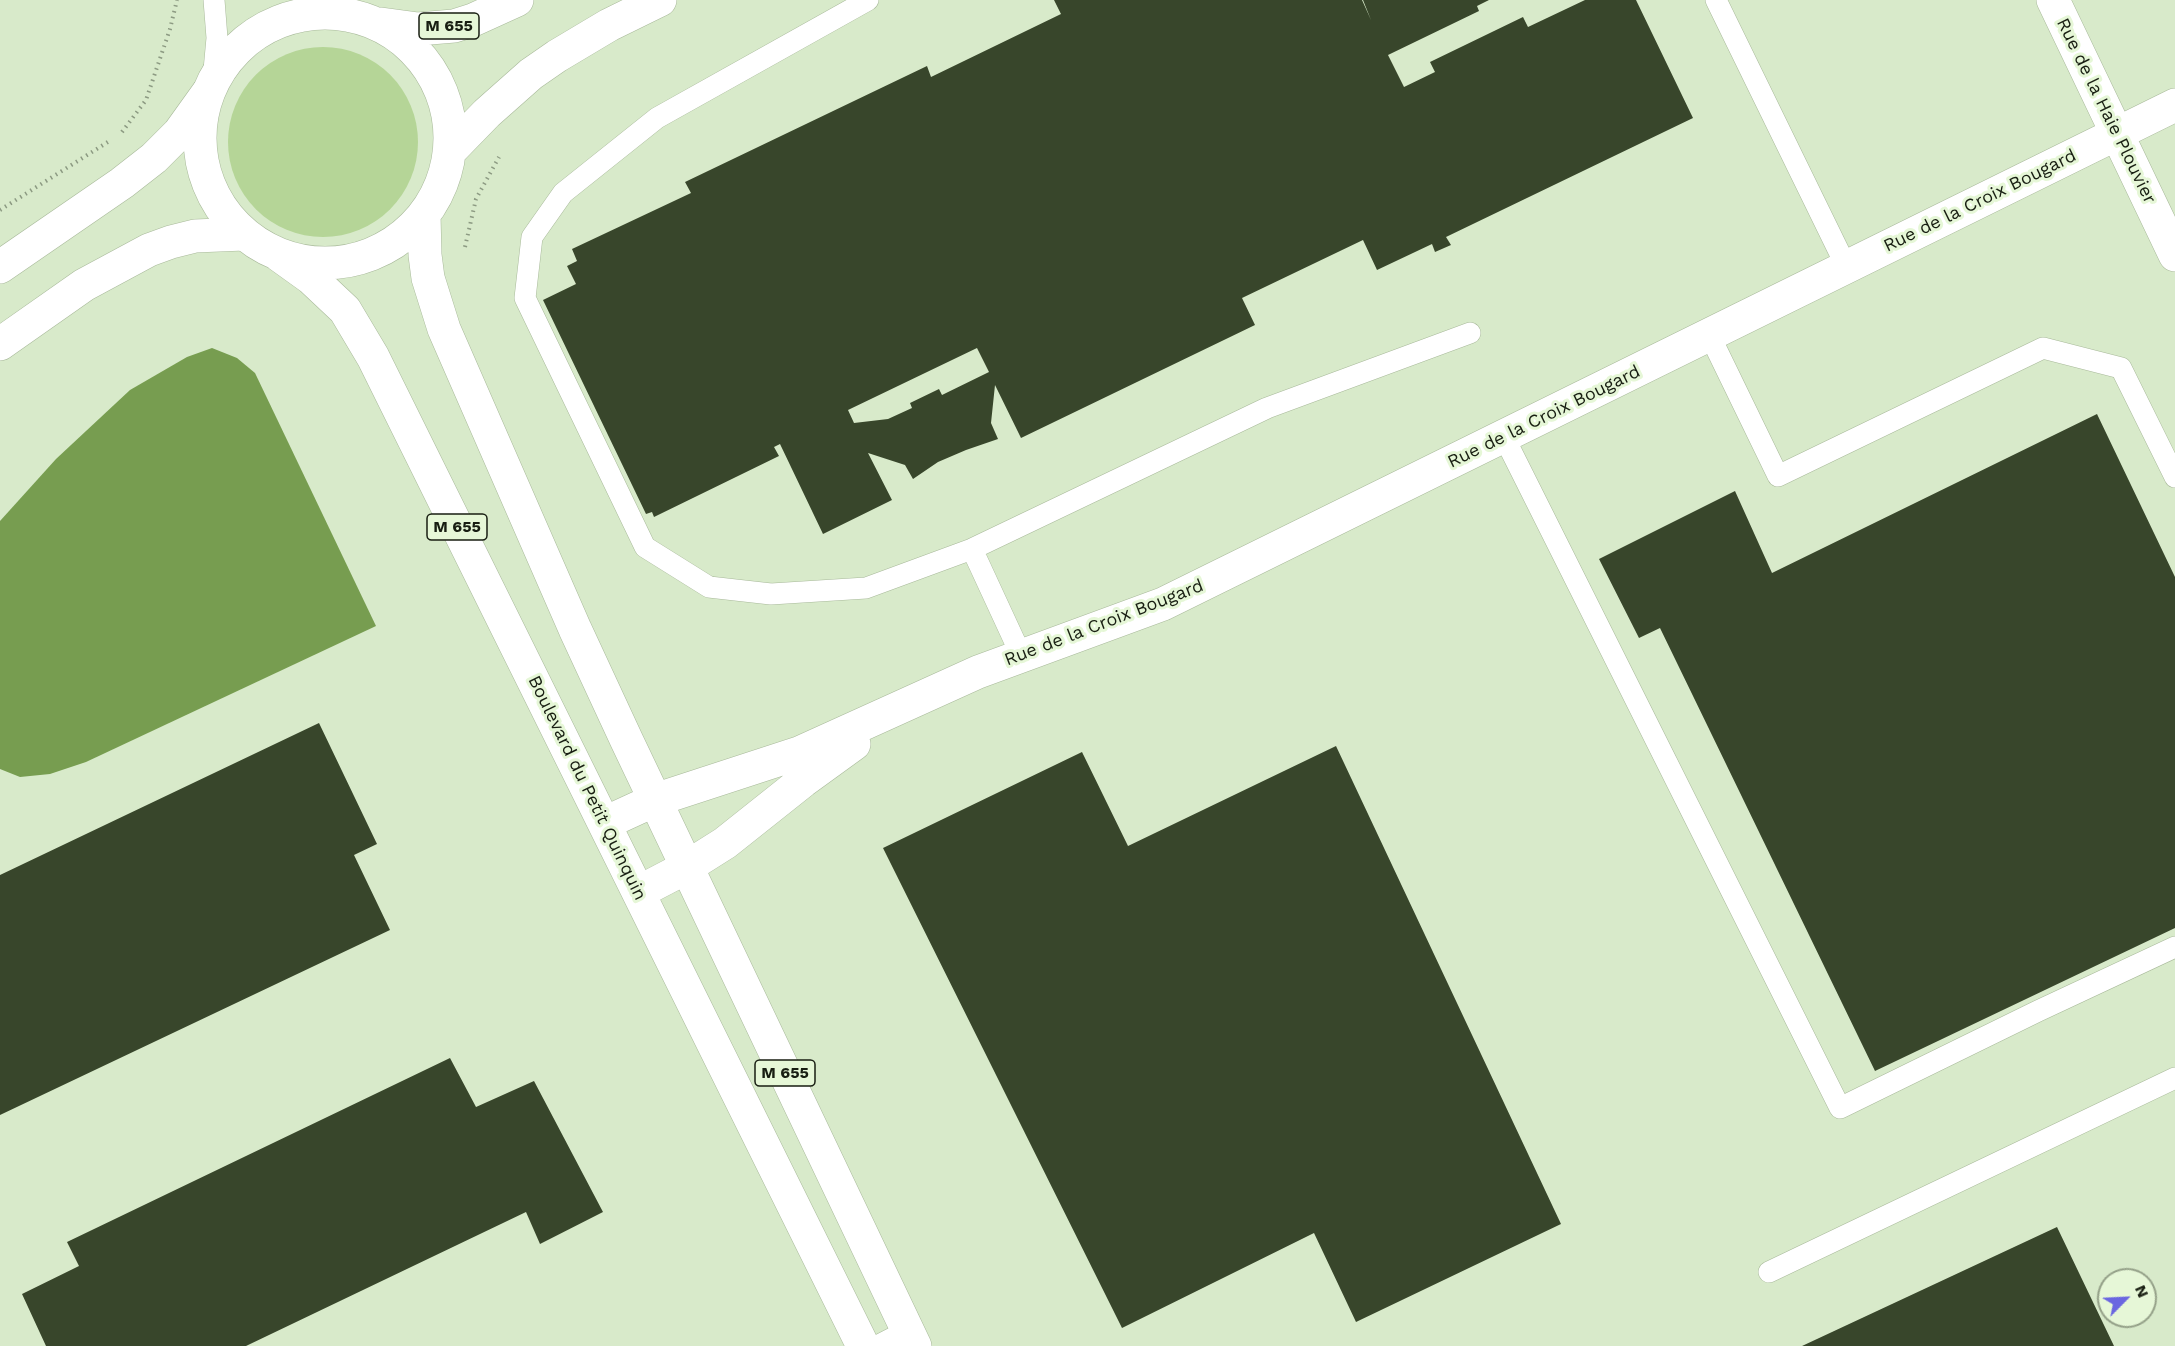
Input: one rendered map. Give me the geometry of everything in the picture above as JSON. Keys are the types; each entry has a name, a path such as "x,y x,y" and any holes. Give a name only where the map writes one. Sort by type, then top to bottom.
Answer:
{"main road":[{"name":"M 655","path":"376,24 418,29 454,26 473,20 516,0"},
{"path":"449,152 487,113 531,74 609,26 660,0"},
{"name":"Rue de la Haie Plouvier","path":"2053,0 2175,255"},
{"path":"0,267 114,189 154,158 179,133 230,57 240,46 264,29 320,6 376,24 400,39 430,70 443,95 450,130 444,179 424,215 411,230 383,250 358,260 318,264 279,255 244,234 224,214 217,202 202,163 200,135 203,108 210,87"},
{"name":"Rue de la Croix Bougard","path":"904,707 978,672 1163,604 2175,105"},
{"name":"M 655","path":"424,215 428,278 444,329 575,628 911,1338"},
{"path":"0,344 84,285 149,249 195,236 244,234"},
{"name":"Boulevard du Petit Quinquin","path":"279,255 311,278 333,298 345,310 359,333 605,823 863,1346"},
{"path":"605,823 655,800 799,753 904,707"},
{"path":"639,892 687,867 725,843 802,781 904,707"}],"lane":[{"path":"210,87 217,38 214,0"},
{"path":"868,0 657,118 563,193 532,237 525,297 645,547 709,587 771,594 866,588 972,549 1267,408 1470,333"},
{"path":"1716,0 1847,267"},
{"path":"1710,336 1778,476 2043,348 2121,368 2175,477"},
{"path":"1504,437 1840,1108 2175,947"},
{"path":"972,549 1021,655"},
{"path":"1769,1272 2175,1078"},
{"path":"877,1346 911,1338"}],"path":[{"path":"0,210 121,135 146,100 170,29 177,0"},
{"path":"464,254 476,199 504,148"}],"shaded area":[{"path":"314,47 332,47 368,58 383,68 397,82 414,114 418,142 414,170 407,187 397,202 383,216 351,233 332,237 314,237 278,226 263,216 249,202 232,170 228,151 228,133 239,97 249,82 263,68 295,51"},
{"path":"212,348 237,358 255,373 376,626 86,762 50,774 20,777 0,769 0,521 56,459 130,390 187,357"}],"building":[{"path":"1054,0 1362,0 1371,20 1363,0 1489,0 1477,6 1479,11 1388,55 1404,87 1435,72 1430,62 1523,17 1528,27 1585,0 1636,0 1693,118 1446,237 1451,245 1435,252 1432,244 1377,270 1363,240 1242,298 1255,325 1021,438 995,385 991,423 998,439 938,462 913,479 905,465 868,453 892,500 823,534 780,444 774,447 779,456 654,517 652,512 646,514 543,300 576,284 567,266 577,261 572,249 691,193 685,182 927,66 931,77 1061,14","holes":["977,348 989,372 942,395 939,389 910,403 912,408 888,419 854,423 848,410"]},
{"path":"2097,414 2175,577 2175,928 1875,1071 1660,628 1639,638 1599,559 1735,491 1772,573"},
{"path":"319,723 377,844 354,855 390,930 0,1115 0,875"},
{"path":"1336,746 1561,1224 1356,1322 1314,1233 1122,1328 883,848 1082,752 1128,846"},
{"path":"450,1058 476,1107 534,1081 603,1212 540,1244 526,1212 246,1346 46,1346 22,1294 79,1266 67,1242"},
{"path":"2057,1227 2097,1311 2097,1328 2105,1328 2114,1346 1802,1346"}]}
